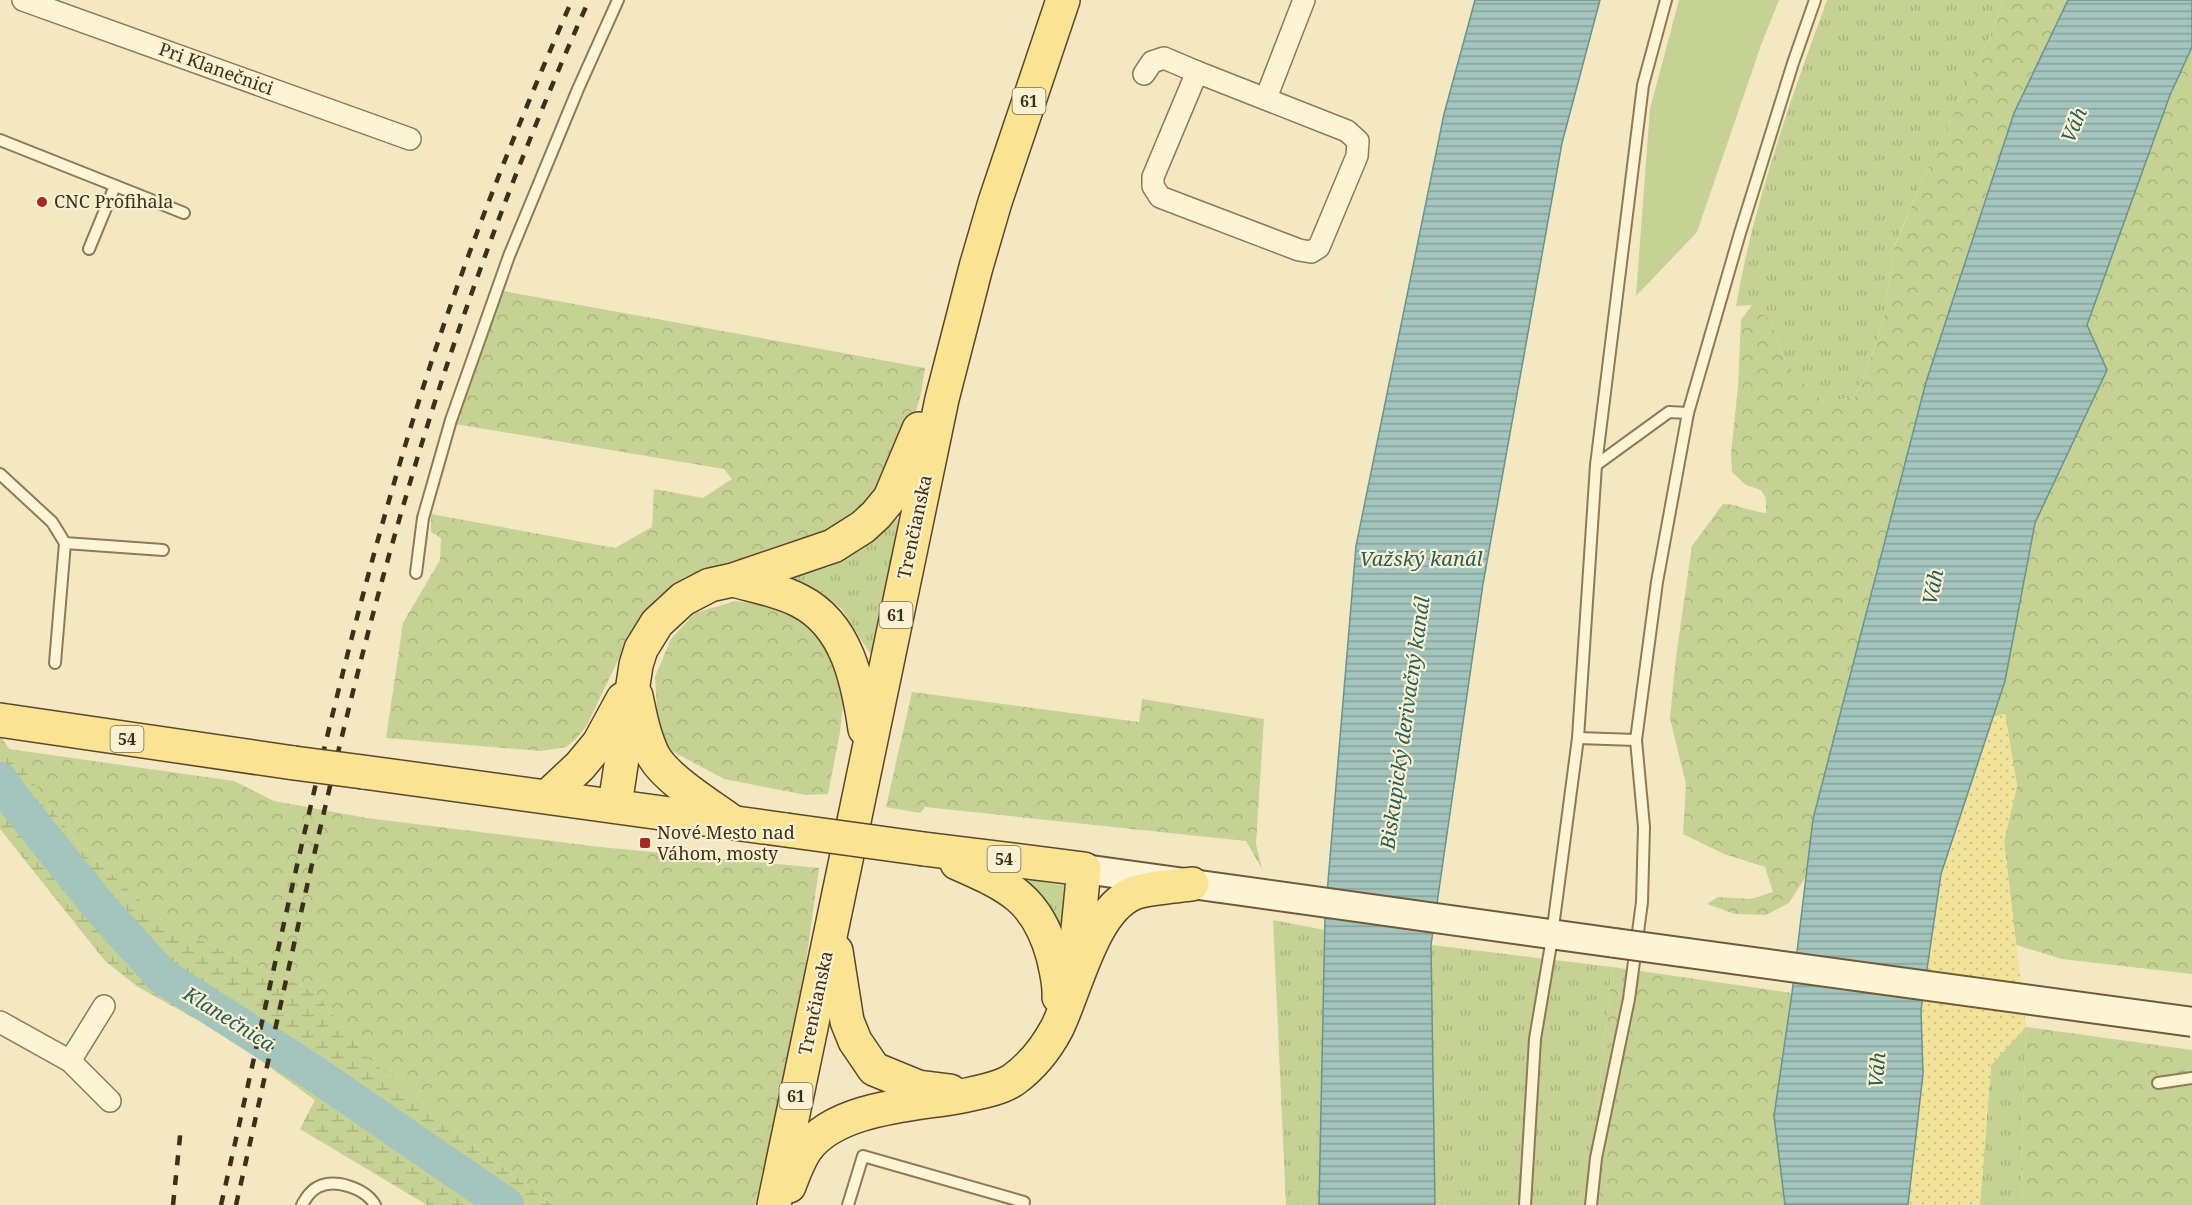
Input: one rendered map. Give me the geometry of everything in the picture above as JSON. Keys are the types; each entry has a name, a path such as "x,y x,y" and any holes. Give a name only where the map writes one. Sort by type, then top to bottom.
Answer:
{"main road":[{"name":"Trenčianska","path":"774,1205 942,399 995,202 1063,0"},
{"path":"615,806 633,683 641,649 657,623 670,609 696,591 833,546 876,515 890,498 919,430 942,399"},
{"path":"732,580 782,593 801,602 821,616 835,632 848,654 858,685 869,751"},
{"path":"548,796 580,766 598,743 633,683"},
{"path":"633,683 642,726 654,756 666,772 733,822"},
{"name":"54","path":"0,720 294,763 1084,869"},
{"path":"924,849 998,881 1010,889 1037,915 1047,935 1060,991 1056,1029"},
{"path":"1072,991 1084,869 2192,1022"},
{"path":"783,1205 796,1167 807,1149 835,1125 853,1117 973,1094 1012,1080 1039,1054 1056,1029 1100,924 1113,908 1134,893 1192,884"},
{"path":"833,924 838,977 847,1021 855,1041 874,1069 918,1087 973,1094"}],"street":[{"name":"Pri Klanečnici","path":"22,0 410,139"},
{"path":"1266,98 1304,0"},
{"path":"1144,74 1152,62 1164,58 1347,131 1358,141 1357,156 1319,247 1311,252 1299,250 1160,197 1153,186 1154,177 1197,72"},
{"path":"70,1061 104,1006"},
{"path":"0,1022 70,1061 110,1101"}],"lane":[{"path":"416,573 423,518 463,387 509,256 578,89 618,0"},
{"path":"1525,1205 1535,1039 1552,933 1578,738 1596,465 1643,85 1666,0"},
{"path":"1590,1205 1596,1158 1629,999 1642,902 1644,827 1636,740 1656,582 1688,413 1744,222 1815,0"},
{"path":"0,140 184,213"},
{"path":"89,249 115,186"},
{"path":"1596,465 1669,412 1688,413"},
{"path":"0,474 52,522 64,543 55,663"},
{"path":"64,543 163,550"},
{"path":"1578,738 1636,740"},
{"path":"2158,1083 2192,1078"},
{"path":"848,1205 863,1156 1024,1202"},
{"path":"302,1205 308,1194 319,1186 331,1183 361,1190 371,1197 375,1205"}],"green space":[{"path":"1679,0 1779,0 1761,45 1697,232 1636,296 1650,109"},
{"path":"1827,0 2003,0 1997,19 1924,176 1894,247 1885,313 1869,364 1855,397 1824,402 1795,375 1781,352 1772,322 1752,305 1736,306 1763,189"},
{"path":"2003,0 2068,0 2014,113 1926,382 1813,818 1806,876 1789,903 1766,915 1735,914 1707,904 1718,897 1751,899 1773,892 1765,867 1724,854 1683,834 1686,784 1670,718 1692,546 1723,504 1766,513 1766,498 1761,490 1746,485 1732,472 1731,454 1738,387 1741,320 1752,305 1772,322 1781,352 1795,375 1824,402 1855,397 1869,364 1885,313 1894,248 1924,176 1997,19"},
{"path":"2192,47 2192,974 2062,959 2016,945 2004,841 2017,786 2005,714 1993,717 2005,681 2035,523 2107,370 2087,325 2170,95"},
{"path":"503,291 925,368 921,393 904,454 851,530 700,576 659,596 630,635 587,725 566,747 541,751 386,738 403,623 440,560 441,538 431,532 431,514 615,548 652,527 654,489 703,498 732,479 724,469 455,424"},
{"path":"898,518 894,551 871,655 841,608 818,592 791,578 829,567 863,549"},
{"path":"736,601 794,611 828,642 845,687 840,732 828,794 806,795 724,779 668,749 657,711 655,677 671,639 695,613"},
{"path":"912,692 1139,722 1142,699 1264,719 1256,844 1262,869 1246,841 925,807 920,813 886,807"},
{"path":"0,736 75,840 167,925 315,992 369,1059 493,1160 553,1205 427,1205 300,1129 315,1100 228,1037 138,987 105,961 0,829"},
{"path":"9,749 234,781 274,801 367,818 600,847 819,868 800,1005 755,1205 553,1205 493,1160 369,1059 315,992 167,925 75,840"},
{"path":"1027,881 1068,886 1063,935 1048,908 1028,884"},
{"path":"1273,920 1325,930 1319,1205 1286,1205"},
{"path":"1431,945 1612,967 1587,1205 1435,1205"},
{"path":"1612,967 1792,993 1774,1116 1785,1205 1587,1205"},
{"path":"2026,1027 2021,1164 2023,1205 1980,1205 1991,1065"},
{"path":"2026,1027 2192,1050 2192,1205 2023,1205 2021,1164"}],"sand":[{"path":"2005,714 2017,786 2004,841 2026,1027 1991,1065 1980,1205 1908,1205 1923,1074 1921,1010 1941,874 1993,717"}],"water":[{"name":"Važský kanál","path":"1475,0 1600,0 1562,143 1483,584 1431,945 1435,1205 1319,1205 1325,918 1356,546 1444,114"},
{"name":"Váh","path":"2068,0 2192,0 2192,47 2170,95 2087,325 2107,370 2035,523 2005,681 1941,874 1921,1010 1923,1074 1908,1205 1785,1205 1774,1116 1792,993 1813,819 1926,382 2014,113"}],"waterway":[{"name":"Klanečnica","path":"0,780 98,905 162,976 311,1071 506,1205"}],"railway":[{"path":"221,1205 311,804 360,605 388,506 451,303 529,100 572,0"},
{"path":"236,1205 334,769 378,596 421,445 510,188 589,0"},
{"path":"173,1205 181,1127"}],"place":[{"name":"CNC Profihala","path":"42,202"},
{"name":"Nové Mesto nad Váhom, mosty","path":"645,843"}],"water label":[{"name":"Biskupický derivačný kanál","path":"1405,723"}]}
